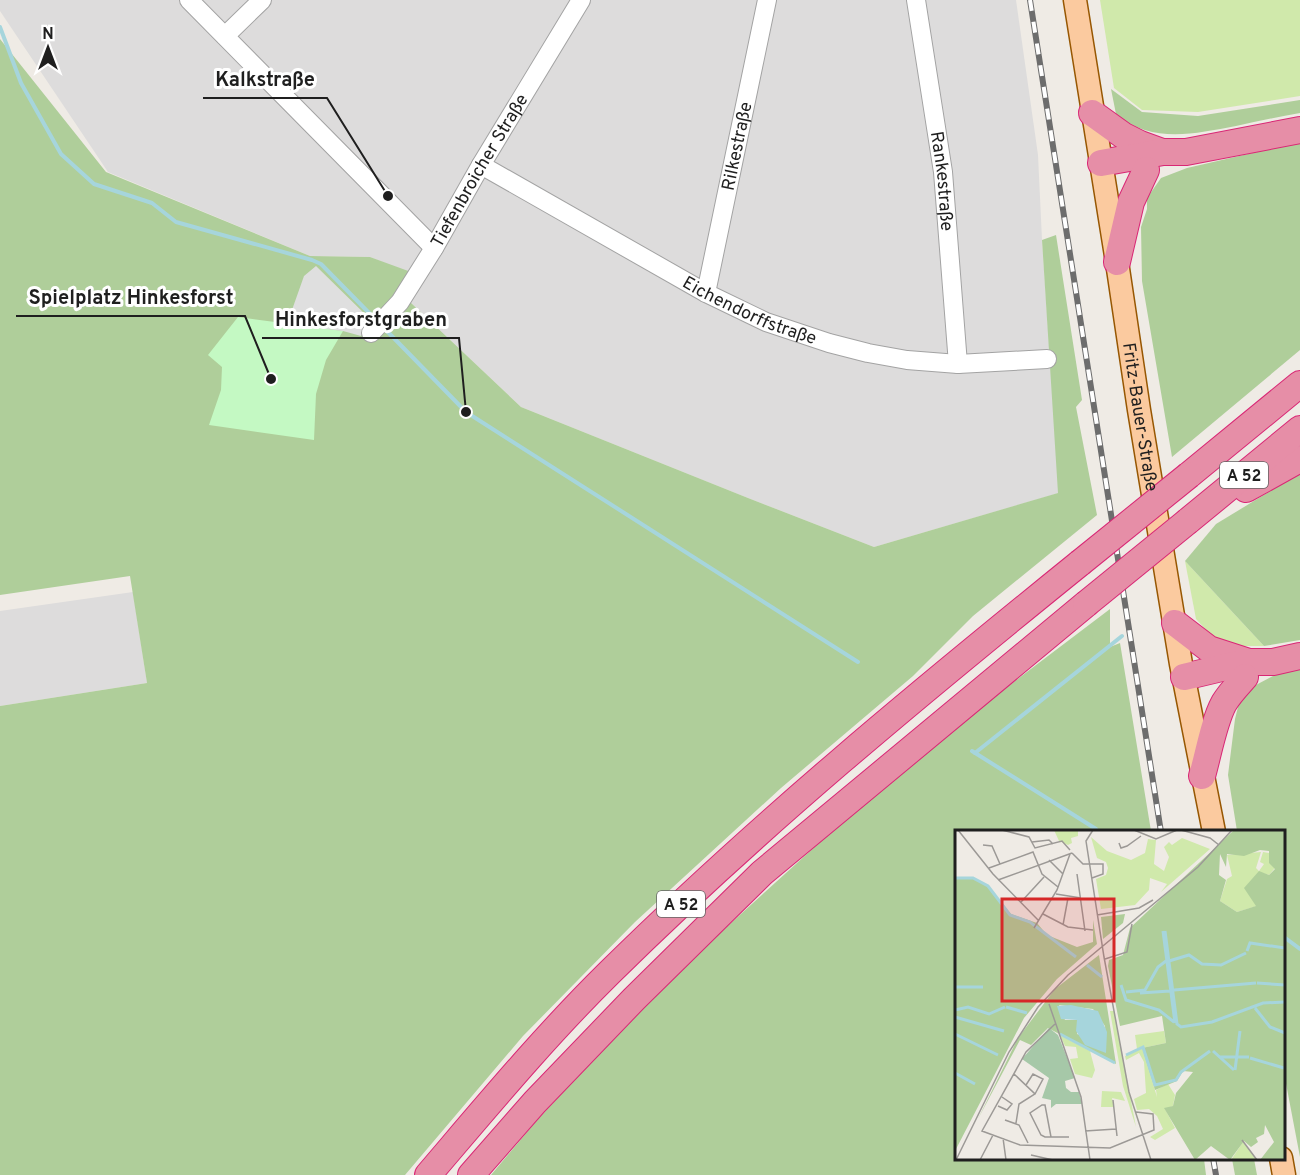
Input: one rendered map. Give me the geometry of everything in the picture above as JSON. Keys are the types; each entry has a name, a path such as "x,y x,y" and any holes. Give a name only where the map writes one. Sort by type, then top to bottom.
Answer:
{"highway":[{"path":"1092,112 1124,136 1165,158"},
{"path":"1102,170 1300,130"},
{"path":"1117,262 1131,202 1165,158"},
{"name":"A 52","path":"428,1175 520,1066 608,974 741,848 838,762 952,667 1300,384"},
{"name":"A 52","path":"471,1175 535,1102 634,999 762,873 1300,429"},
{"path":"1188,521 1300,459"},
{"path":"1175,623 1209,650 1246,669"},
{"path":"1185,683 1300,656"},
{"path":"1203,776 1219,714 1246,669"}],"main road":[{"name":"Fritz-Bauer-Straße","path":"1075,0 1139,410 1185,683 1214,830"},
{"path":"1281,1160 1284,1175"}],"street":[{"path":"189,0 434,248"},
{"path":"225,36 261,0"},
{"name":"Tiefenbroicher Straße","path":"371,333 400,302 581,0"},
{"name":"Rilkestraße","path":"706,293 767,0"},
{"name":"Rankestraße","path":"916,0 943,172 958,364"},
{"name":"Eichendorffstraße","path":"481,165 706,293 766,322 829,343 907,360 958,364 1047,359"}],"shaded area":[{"path":"0,0 1016,0 1038,155 1059,493 874,547 521,407 410,302 424,279 370,257 310,256 108,172 0,11"},
{"path":"316,266 371,320 361,336 343,331 287,324 304,276"},
{"path":"133,592 147,683 0,706 0,611"}],"green space":[{"path":"1100,0 1300,0 1300,96 1198,112 1142,110 1114,88"},
{"path":"0,39 106,172 310,256 370,257 411,272 393,295 410,302 521,407 874,547 1058,493 1042,240 1056,235 1082,400 1076,407 1097,515 973,616 913,676 781,788 635,922 523,1036 405,1175 0,1175 0,706 147,683 130,576 0,595"},
{"path":"1111,89 1142,112 1198,116 1300,100 1300,113 1204,132 1158,133 1144,130 1116,114"},
{"path":"1300,142 1300,350 1172,457 1142,281 1141,227 1147,209 1147,198 1161,178 1187,168"},
{"path":"238,317 343,331 326,360 316,394 314,440 209,425 221,390 222,367 208,355"},
{"path":"1300,473 1300,640 1264,646 1185,561 1216,524"},
{"path":"1185,561 1264,646 1232,646 1210,634 1196,619"},
{"path":"1110,609 1110,647 1120,643 1151,830 955,830 955,1160 1204,1160 1206,1175 491,1175 538,1119 618,1033 709,943 829,834 986,703"},
{"path":"1300,668 1300,1157 1285,1078 1285,830 1237,830 1228,775 1235,719 1240,699 1254,686 1273,676"},
{"path":"1232,1160 1254,1160 1257,1175 1235,1175"}],"waterway":[{"path":"0,27 21,83 61,154 94,184 152,203 176,222 321,264 375,319"},
{"path":"383,327 466,412 858,662"},
{"path":"975,753 1122,636"},
{"path":"972,751 1096,830"},
{"path":"1285,938 1300,949"}],"railway":[{"path":"1030,0 1161,830"},
{"path":"1213,1160 1216,1175"}],"place":[{"name":"Kalkstraße","path":"388,196"},
{"name":"Spielplatz Hinkesforst","path":"271,379"},
{"name":"Hinkesforstgraben","path":"466,412"}]}
